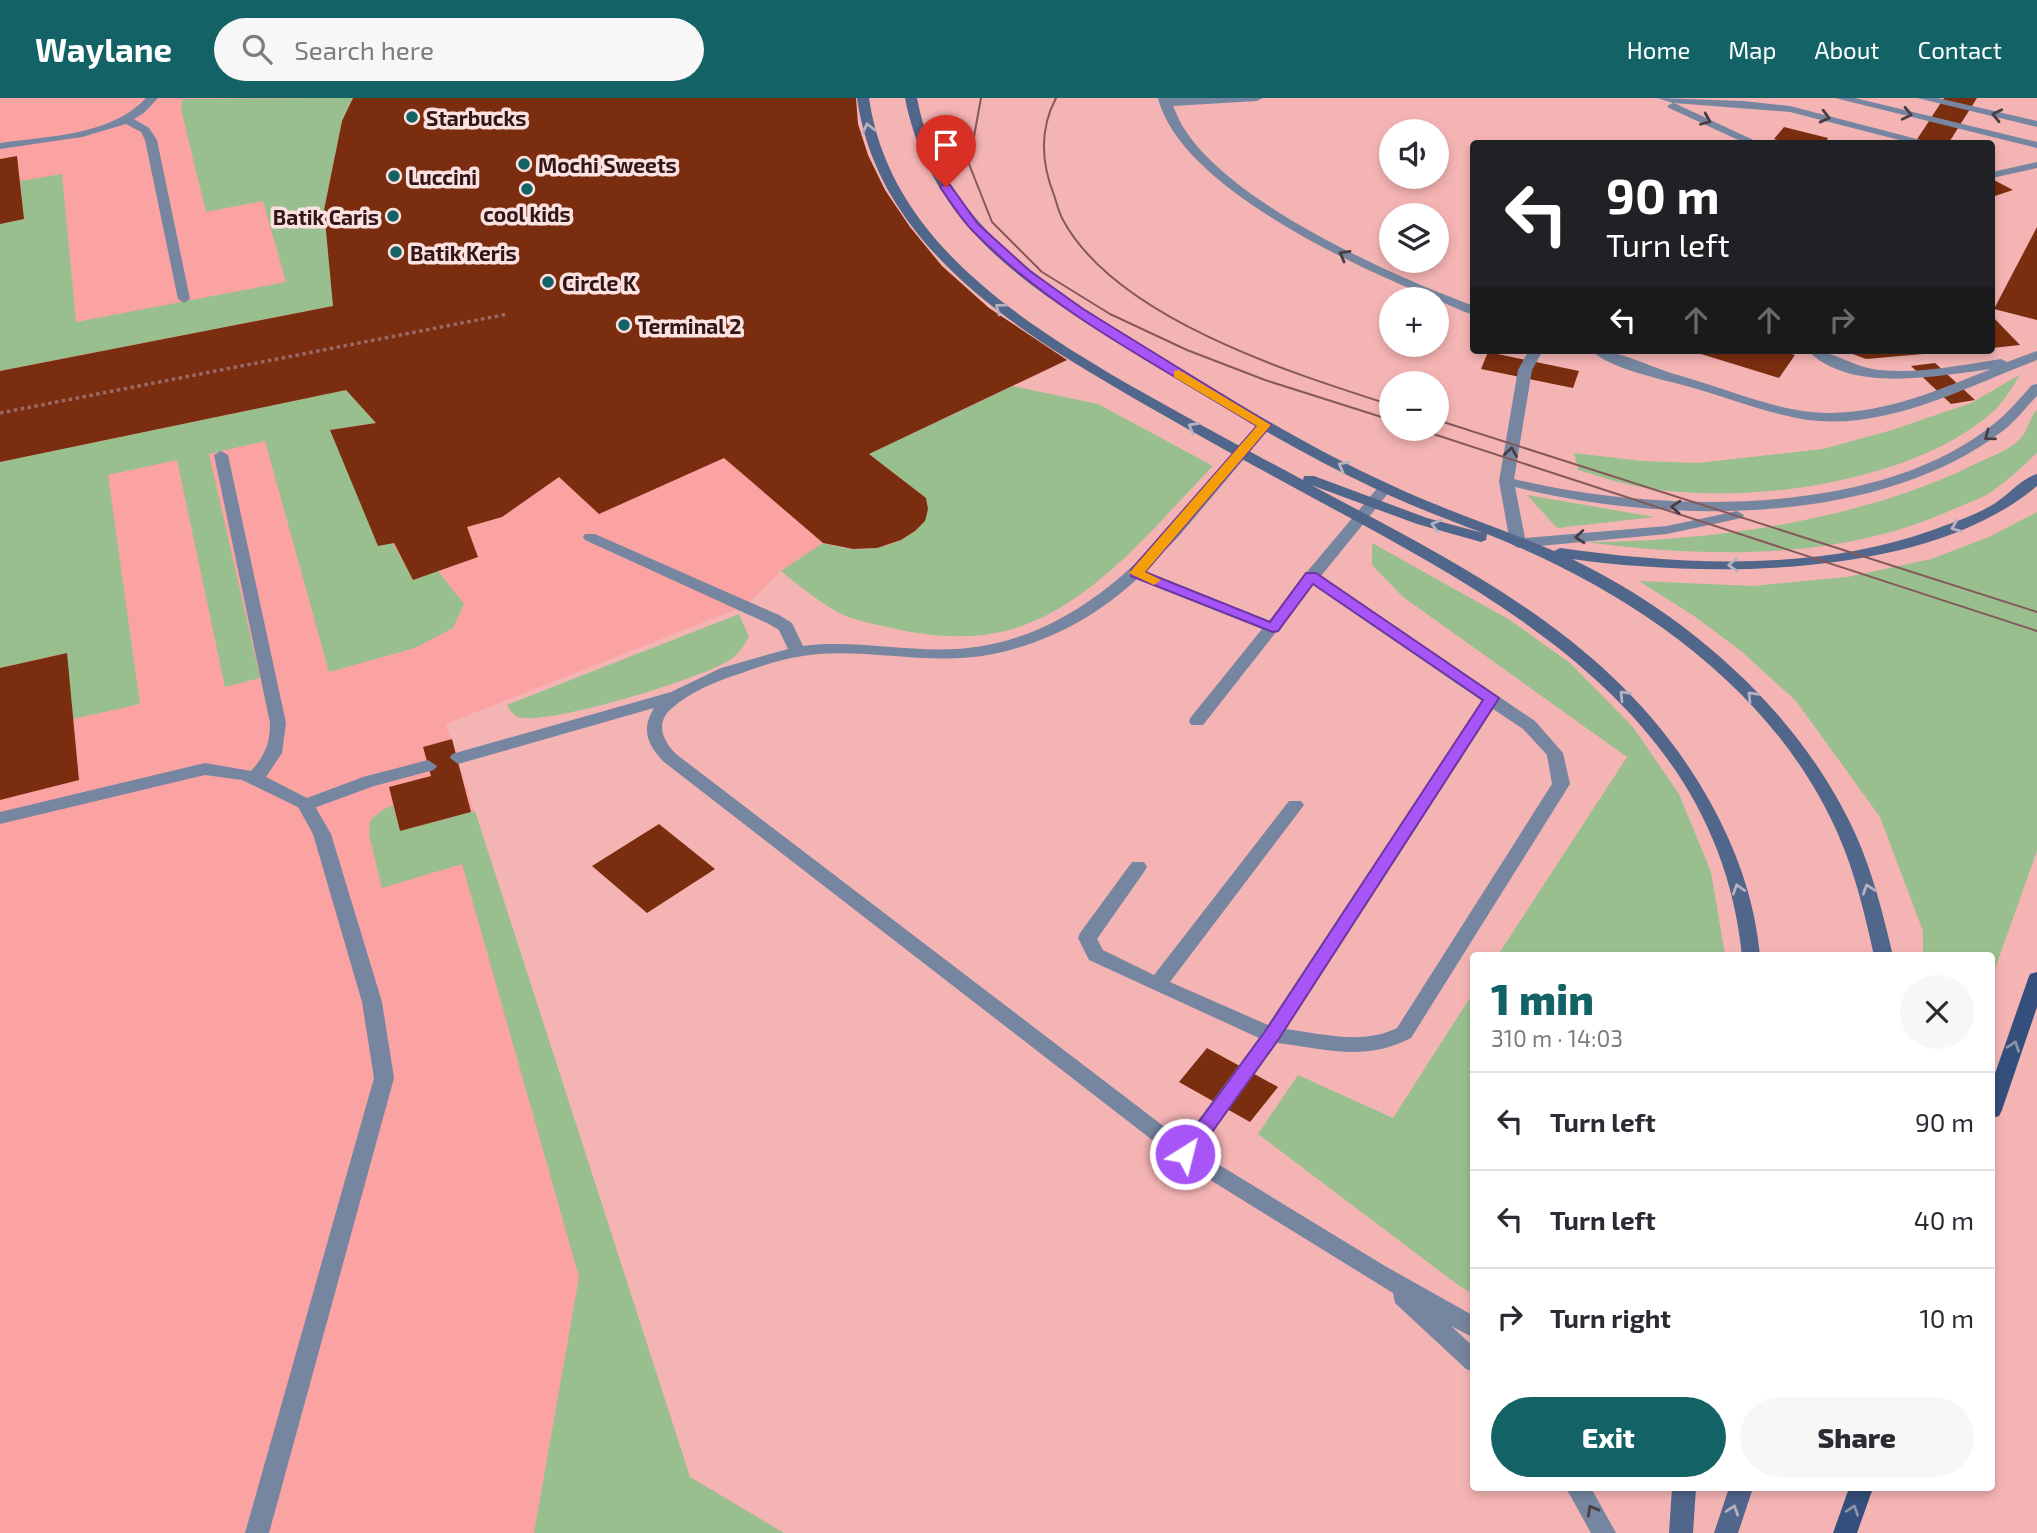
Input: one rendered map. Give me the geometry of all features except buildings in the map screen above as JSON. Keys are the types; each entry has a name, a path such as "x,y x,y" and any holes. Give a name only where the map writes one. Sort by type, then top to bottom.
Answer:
{"main road":[{"path":"1995,1101 2037,979"},
{"path":"1845,1533 1860,1491"}],"street":[{"path":"0,146 78,134 126,119 146,107 152,98"},
{"path":"863,98 866,123 875,154 892,189 915,225 950,264 996,306 1044,340 1194,428 1254,458 1455,570 1562,639 1611,681 1662,739 1699,793 1722,843 1739,891 1750,952"},
{"path":"911,98 914,118 946,187 985,236 1026,273 1079,312 1265,425 1385,488 1578,569 1636,603 1719,664 1752,695 1791,739 1841,818 1879,922 1883,952"},
{"path":"1257,98 1165,100 1175,125 1192,145 1247,195 1356,262 1435,298 1470,310"},
{"path":"1654,98 1749,140"},
{"path":"1663,98 1703,104 1790,109 1915,140"},
{"path":"1734,105 1777,98"},
{"path":"1841,98 2037,145"},
{"path":"1923,98 2037,124"},
{"path":"126,119 145,130 151,140 184,299"},
{"path":"2002,161 2037,165"},
{"path":"1995,173 2037,165"},
{"path":"1518,543 1506,481 1525,370 1534,354"},
{"path":"1606,354 1627,364 1794,413 1830,417 1849,417 1916,402 1961,387 2037,355"},
{"path":"1822,354 1854,370 1891,376 2021,360"},
{"path":"1518,543 1667,530 1883,484 1966,452 1991,435 2028,401 2037,388"},
{"path":"458,758 677,696 734,668 797,651 852,648 904,654 963,654 1000,649 1067,622 1136,573 1265,425"},
{"path":"221,455 278,723 279,744 272,760 255,777"},
{"path":"1254,458 1422,521 1468,534 1591,559 1712,565 1838,558 1935,535 1983,517 2037,478"},
{"path":"1506,481 1614,503 1683,507 1760,506 1816,498"},
{"path":"1197,720 1273,628 1338,541 1385,488"},
{"path":"590,537 773,619 786,627 797,651"},
{"path":"1136,573 1273,628"},
{"path":"1139,867 1087,938 1096,954 1157,985 1272,1035 1362,1046 1385,1043 1404,1033 1561,784 1555,753 1529,725 1311,576"},
{"path":"677,696 654,720 654,734 658,746 670,758 1185,1154 1377,1273 1470,1326"},
{"path":"1185,1154 1272,1035 1492,698"},
{"path":"306,805 369,781 428,766"},
{"path":"0,818 205,769 231,770 255,777 306,805 322,834 372,1002 384,1078 257,1533"},
{"path":"1157,985 1296,805"},
{"path":"1377,1273 1470,1358"},
{"path":"1580,1491 1604,1533"},
{"path":"1681,1533 1684,1491"},
{"path":"1726,1533 1740,1491"}],"path":[{"path":"0,414 508,314"}],"shaded area":[{"path":"0,98 856,98 858,124 868,155 885,190 910,227 942,266 989,308 1067,360 869,454 926,498 928,509 925,521 901,540 877,548 853,549 823,543 781,571 745,606 446,724 690,1477 784,1533 0,1533"}],"green space":[{"path":"353,98 342,121 324,210 333,306 0,371 0,224 24,219 20,181 62,174 76,322 286,282 263,201 206,212 181,109 182,99"},
{"path":"2021,374 1996,409 1962,435 1920,456 1874,472 1824,484 1774,491 1677,492 1628,484 1578,470 1574,453 1642,461 1698,463 1823,449 1892,430 1971,403"},
{"path":"1013,386 1098,404 1213,466 1143,540 1087,590 1044,617 1001,632 934,635 859,620 832,609 781,571 823,543 851,549 877,548 914,532 927,511 926,498 869,454"},
{"path":"346,390 376,423 331,430 413,580 438,571 464,604 453,628 415,648 329,672 265,441 209,454 260,678 225,687 177,460 108,475 140,704 73,719 66,653 0,668 0,462"},
{"path":"2037,410 2037,453 2025,464 1988,494 1910,526 1819,547 1773,551 1679,551 1586,542 1682,538 1733,532 1833,514 1881,501 1928,485 2007,448 2022,437"},
{"path":"1527,495 1655,517 1557,528"},
{"path":"2037,512 2037,851 1995,969 1995,952 1923,952 1923,931 1880,817 1796,701 1741,651 1694,616 1639,581 1752,586 1847,577 1931,559 1989,537"},
{"path":"1372,543 1510,620 1570,663 1633,727 1679,794 1711,872 1724,952 1500,952 1627,757 1403,597 1372,565"},
{"path":"739,614 749,637 735,656 687,679 559,715 518,717 507,705"},
{"path":"393,805 400,831 475,811 690,1477 784,1533 534,1533 579,1277 462,864 382,888 369,835 370,821 382,810"},
{"path":"1470,998 1470,1292 1258,1134 1298,1075 1393,1118"}],"tram line":[{"path":"981,98 969,164 992,222 1042,272 1110,314 1187,350 1265,380 1379,416"},
{"path":"1056,98 1044,134 1046,170 1062,217 1088,255 1123,286 1164,313 1209,337 1257,358 1379,401"},
{"path":"1449,424 2037,612"},
{"path":"1449,439 2037,631"}],"slow traffic":[{"path":"1154,580 1136,573 1265,425 1179,374"}],"place":[{"name":"Starbucks","path":"412,117"},
{"name":"Mochi Sweets","path":"524,164"},
{"name":"Luccini","path":"394,176"},
{"name":"cool kids","path":"527,189"},
{"name":"Batik Caris","path":"393,216"},
{"name":"Batik Keris","path":"396,252"},
{"name":"Circle K","path":"548,282"},
{"name":"Terminal 2","path":"624,325"}],"route":[{"path":"946,187 975,226 1026,273 1079,312 1265,425 1136,573 1273,628 1311,576 1492,698 1272,1035 1185,1154"}]}
